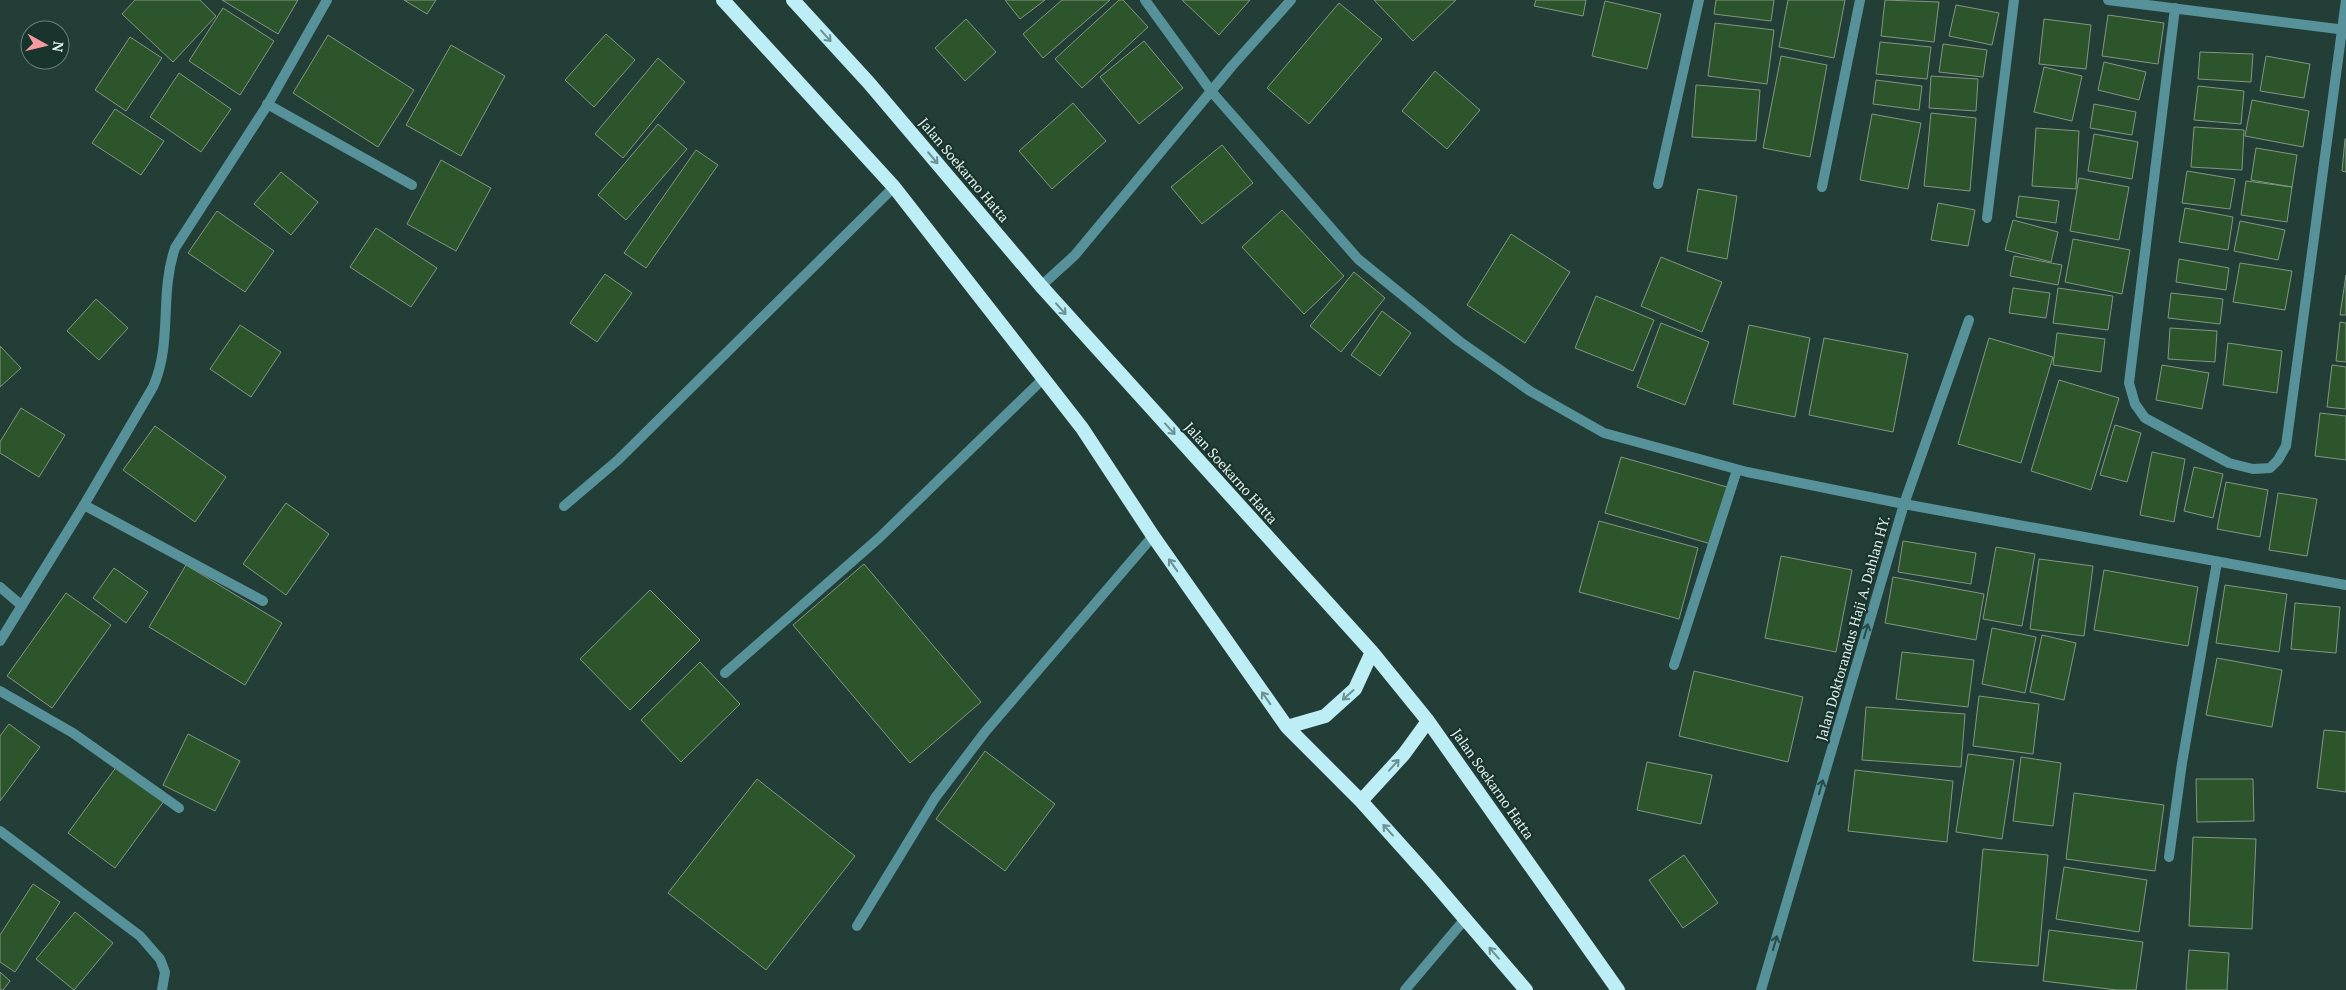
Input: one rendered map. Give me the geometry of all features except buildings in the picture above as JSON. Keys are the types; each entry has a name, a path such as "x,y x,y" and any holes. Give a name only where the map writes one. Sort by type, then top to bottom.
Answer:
{"highway":[{"path":"723,0 894,187 1082,428 1153,536 1287,727 1361,801 1526,990"},
{"name":"Jalan Soekarno Hatta","path":"793,0 869,83 1041,286 1372,652 1428,721 1618,990"},
{"path":"1287,727 1325,716 1355,689 1372,652"},
{"path":"1361,801 1404,754 1428,721"}],"street":[{"path":"0,641 84,505 160,371 164,354 165,289 169,264 175,248 267,104 327,0"},
{"path":"1145,0 1211,91 1358,259 1467,346 1530,391 1604,434 1737,470 1904,504 1969,320"},
{"path":"1041,286 1075,255 1211,91 1290,0"},
{"path":"1658,184 1699,0"},
{"path":"1822,187 1860,0"},
{"path":"1987,218 2014,0"},
{"path":"2108,0 2344,29"},
{"path":"2175,8 2129,383 2135,404 2145,418 2228,463 2253,469 2270,468 2278,460 2286,446 2344,29 2346,0"},
{"path":"267,104 412,185"},
{"path":"564,506 618,460 894,187"},
{"path":"725,673 879,538 1043,379"},
{"path":"1674,665 1737,470"},
{"name":"Jalan Doktorandus Haji A. Dahlan HY.","path":"1761,990 1904,504 2346,585"},
{"path":"84,505 264,601"},
{"path":"857,926 935,798 974,747 1153,536"},
{"path":"2169,856 2182,763 2217,562"},
{"path":"0,587 21,605"},
{"path":"0,691 73,733 179,808"},
{"path":"0,831 140,936 163,965 165,972 162,990"},
{"path":"1405,990 1465,918"}]}
